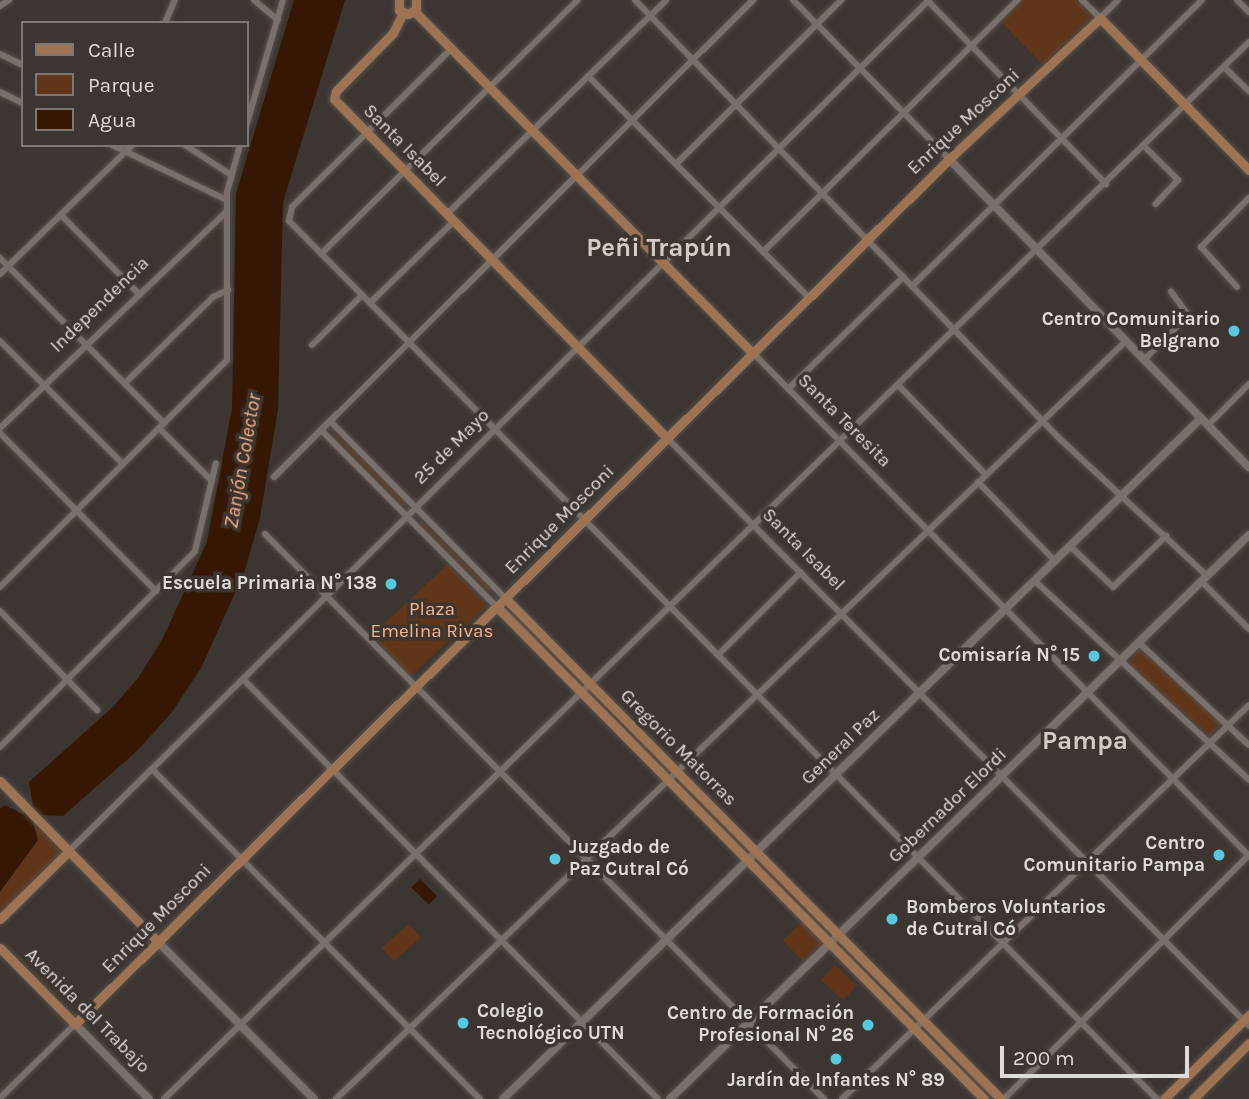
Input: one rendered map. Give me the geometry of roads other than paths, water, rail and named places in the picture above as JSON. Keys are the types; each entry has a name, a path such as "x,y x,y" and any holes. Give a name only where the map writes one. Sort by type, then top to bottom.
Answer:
{"main road":[{"path":"398,0 403,13 414,11 416,0"},
{"name":"Santa Teresita","path":"414,11 753,354"},
{"name":"Santa Isabel","path":"403,13 393,33 333,97 667,438"},
{"path":"1100,18 1249,170"},
{"name":"Enrique Mosconi","path":"75,1024 949,159 1100,18"},
{"name":"Gregorio Matorras","path":"505,598 1003,1099"},
{"name":"Gregorio Matorras","path":"496,607 984,1099"},
{"path":"0,781 158,942"},
{"name":"25 de Mayo","path":"0,919 69,851"},
{"name":"Avenida del Trabajo","path":"0,948 75,1024"},
{"path":"1164,1099 1247,1020"},
{"path":"1193,1099 1249,1044"}],"street":[{"path":"0,6 9,0"},
{"path":"166,21 175,0"},
{"path":"254,0 278,20"},
{"path":"248,120 283,0"},
{"path":"321,254 578,0"},
{"path":"635,0 1043,421 1166,536 1249,629"},
{"path":"370,303 532,131 666,0"},
{"path":"274,477 753,0"},
{"path":"793,0 1249,467"},
{"path":"676,164 841,0"},
{"path":"928,0 1107,184"},
{"name":"25 de Mayo","path":"69,851 928,0"},
{"path":"764,252 1018,0"},
{"path":"1082,0 1100,18"},
{"name":"Enrique Mosconi","path":"1100,18 1118,0"},
{"path":"912,286 1202,0"},
{"path":"1237,0 1249,12"},
{"path":"164,1099 1145,147 1249,42"},
{"path":"451,49 288,216 321,254 1157,1099"},
{"path":"0,54 21,64"},
{"path":"1224,66 1249,91"},
{"path":"588,76 809,298"},
{"path":"0,92 21,102"},
{"path":"116,147 227,200"},
{"path":"0,274 130,147"},
{"path":"188,147 231,175"},
{"path":"0,587 228,358 227,200 239,147"},
{"path":"1145,147 1178,180 1156,204"},
{"path":"1237,286 1201,247 1249,198"},
{"name":"Independencia","path":"0,428 138,293 227,211"},
{"path":"61,215 138,293"},
{"path":"0,258 125,383 212,481"},
{"path":"788,389 903,277"},
{"path":"125,383 215,295 228,290"},
{"path":"1144,359 1188,315 1171,292"},
{"path":"312,345 362,295"},
{"path":"0,341 123,464"},
{"path":"336,1099 1126,341"},
{"name":"Santa Teresita","path":"753,354 1249,855"},
{"path":"1205,421 1249,384"},
{"path":"898,385 986,475"},
{"name":"Gregorio Matorras","path":"330,421 505,598"},
{"name":"General Paz","path":"503,1099 1122,495 1205,421"},
{"name":"Gregorio Matorras","path":"321,430 496,607"},
{"path":"0,433 156,591"},
{"name":"Santa Isabel","path":"667,438 1164,940 1247,1020"},
{"path":"0,747 156,591 199,543 216,463"},
{"path":"978,482 1055,561"},
{"path":"265,534 824,1099"},
{"name":"Gobernador Elordi","path":"670,1099 1249,535"},
{"path":"1070,546 1113,587 1166,536"},
{"path":"718,656 801,572"},
{"path":"1035,580 1249,780"},
{"path":"0,611 97,710"},
{"path":"1243,623 1249,617"},
{"path":"1138,642 1249,745"},
{"path":"243,679 658,1099"},
{"path":"842,1099 1249,705"},
{"path":"152,769 480,1099"},
{"path":"1003,1099 1249,855"},
{"path":"158,942 314,1099"},
{"name":"Enrique Mosconi","path":"0,1098 75,1024"},
{"name":"Avenida del Trabajo","path":"75,1024 149,1099"}],"water":[{"name":"Zanjón Colector","path":"294,0 345,0 283,202 278,409 260,518 244,573 201,668 172,712 137,751 63,816 42,815 33,823 38,840 0,892 0,809 4,805 23,814 28,810 33,805 29,782 113,707 138,678 162,640 207,542 232,408 236,194"},
{"path":"420,879 437,896 428,904 412,887"}],"place":[{"name":"Centro Comunitario Belgrano","path":"1234,331"},
{"name":"Escuela Primaria N° 138","path":"391,584"},
{"name":"Comisaría N° 15","path":"1094,656"},
{"name":"Centro Comunitario Pampa","path":"1219,855"},
{"name":"Juzgado de Paz Cutral Có","path":"555,859"},
{"name":"Bomberos Voluntarios de Cutral Có","path":"892,919"},
{"name":"Colegio Tecnológico UTN","path":"463,1023"},
{"name":"Centro de Formación Profesional N° 26","path":"868,1025"},
{"name":"Jardín de Infantes N° 89","path":"836,1059"}],"district":[{"name":"Peñi Trapún","path":"659,248"},
{"name":"Pampa","path":"1085,741"}],"park label":[{"name":"Plaza Emelina Rivas","path":"432,621"}]}
